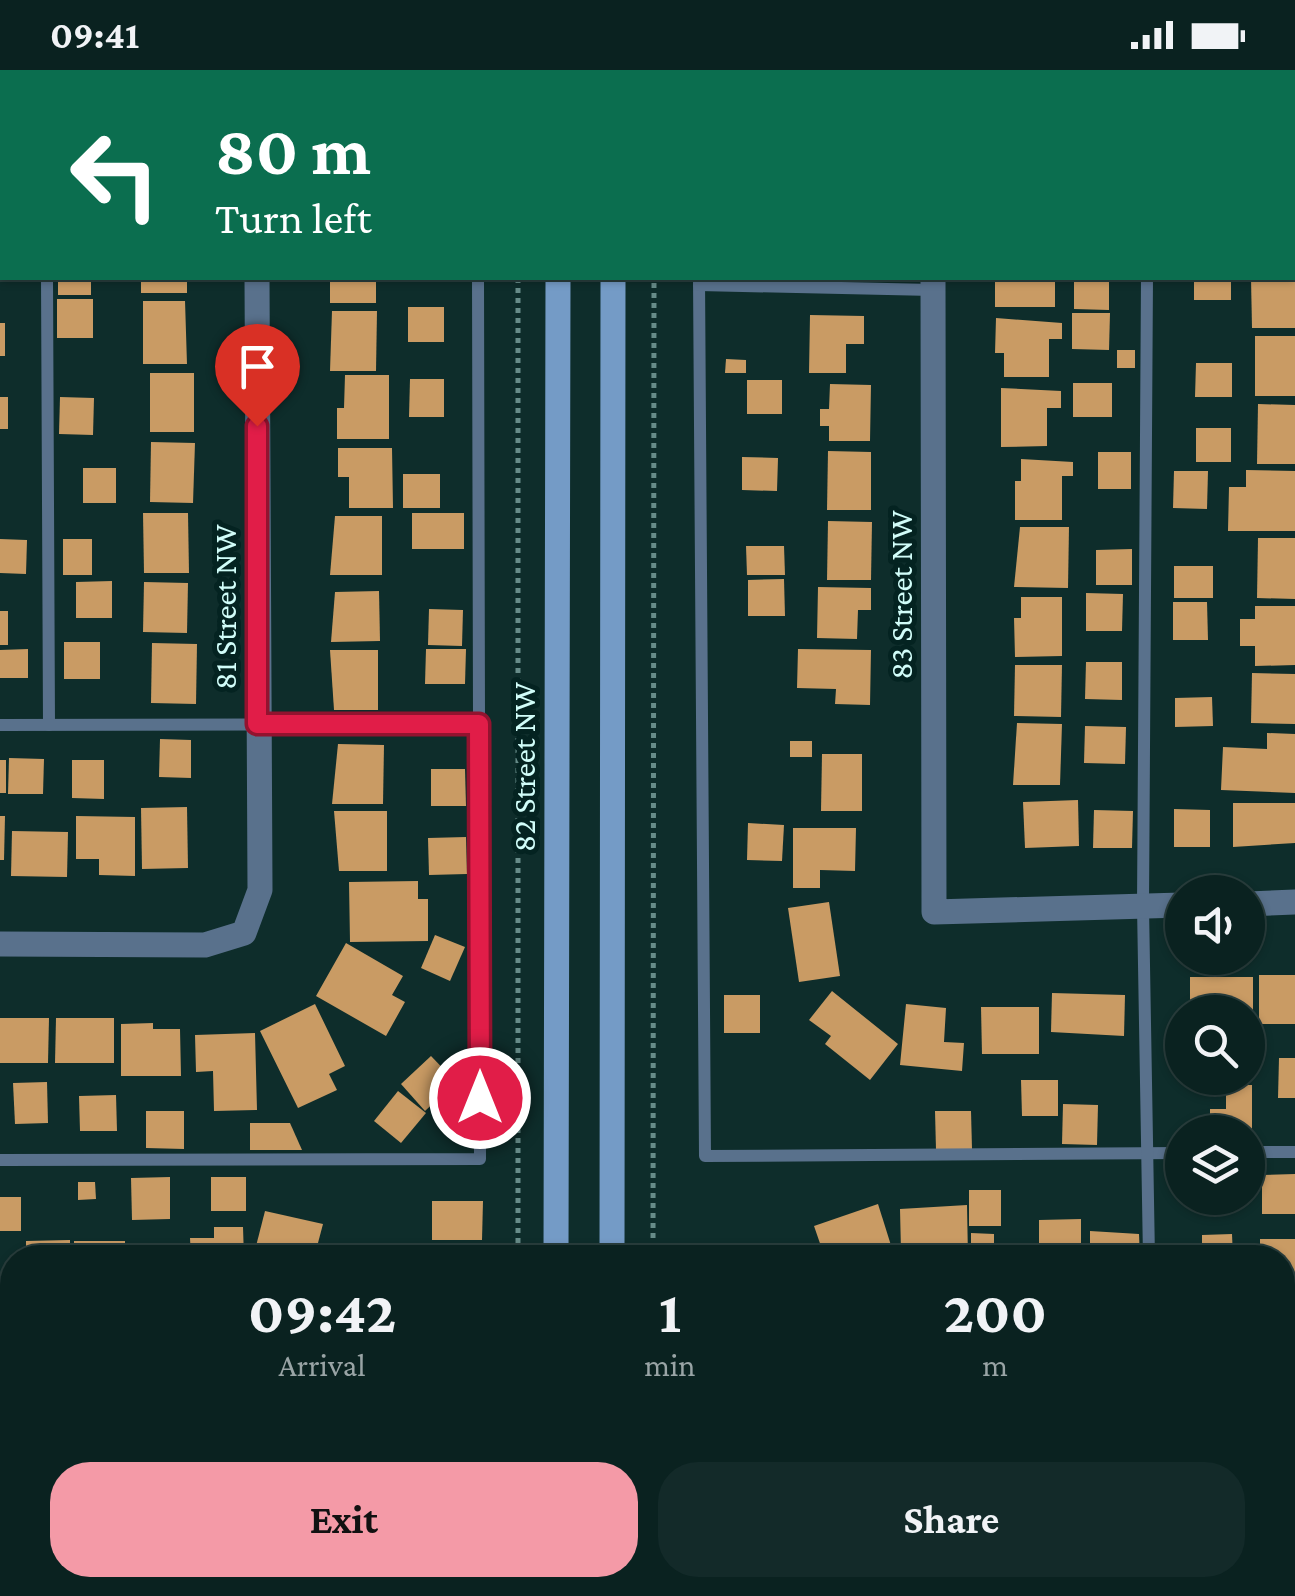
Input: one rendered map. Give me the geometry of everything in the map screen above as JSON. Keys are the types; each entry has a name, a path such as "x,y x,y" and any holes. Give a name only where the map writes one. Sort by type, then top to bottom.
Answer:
{"main road":[{"name":"82 Street NW","path":"556,1245 558,280"},
{"path":"612,1245 614,280"}],"street":[{"name":"81 Street NW","path":"0,944 205,945 244,933 260,890 257,280"},
{"name":"83 Street NW","path":"933,284 934,912 1143,906"},
{"path":"1265,903 1295,902"},
{"path":"1143,906 1165,905"}],"lane":[{"path":"47,280 49,725"},
{"path":"0,1160 480,1159 478,280"},
{"path":"1147,280 1143,906 1149,1245"},
{"path":"933,284 699,282 706,1156 1165,1153"},
{"path":"0,725 479,724"},
{"path":"1265,1152 1295,1152"}],"path":[{"path":"518,280 518,1245"},
{"path":"653,1245 654,280"}],"building":[{"path":"58,280 91,280 91,295 58,295"},
{"path":"141,280 187,280 187,293 141,293"},
{"path":"330,280 376,280 376,303 330,303"},
{"path":"995,280 1055,280 1055,307 995,307"},
{"path":"1074,280 1109,280 1109,310 1074,309"},
{"path":"1194,280 1231,280 1231,300 1194,300"},
{"path":"1251,280 1295,280 1295,328 1252,328"},
{"path":"57,299 93,299 93,338 57,338"},
{"path":"143,301 185,301 187,364 143,364"},
{"path":"408,307 444,307 444,342 408,342"},
{"path":"332,311 377,311 376,371 330,371"},
{"path":"1072,313 1110,313 1109,350 1072,349"},
{"path":"810,315 864,316 864,344 846,344 846,373 809,373"},
{"path":"996,318 1062,323 1062,339 1049,339 1049,377 1004,377 1004,353 995,353"},
{"path":"0,323 5,323 5,356 0,356"},
{"path":"1255,336 1295,336 1295,396 1255,396"},
{"path":"1117,350 1135,350 1135,368 1117,368"},
{"path":"726,359 746,360 746,373 725,373"},
{"path":"1196,363 1232,363 1232,397 1195,397"},
{"path":"150,373 194,373 194,432 150,432"},
{"path":"345,375 389,375 389,439 337,439 337,408 344,408"},
{"path":"410,379 444,379 444,417 409,417"},
{"path":"747,380 782,380 782,414 747,414"},
{"path":"1073,383 1112,383 1112,417 1073,417"},
{"path":"830,384 871,385 870,441 829,441 829,426 820,426 820,409 829,409"},
{"path":"1001,388 1061,391 1061,408 1047,408 1047,446 1001,447"},
{"path":"0,397 8,397 8,429 0,429"},
{"path":"60,397 94,398 93,435 59,434"},
{"path":"1258,404 1295,405 1295,464 1257,464"},
{"path":"1196,428 1231,428 1231,462 1196,462"},
{"path":"151,442 195,443 193,503 150,502"},
{"path":"338,448 392,448 393,508 349,508 349,477 338,477"},
{"path":"828,451 871,452 871,510 827,510"},
{"path":"1098,452 1131,452 1131,489 1098,489"},
{"path":"742,457 778,458 777,491 742,490"},
{"path":"1021,459 1073,462 1073,476 1062,476 1062,520 1015,520 1015,481 1021,481"},
{"path":"83,468 116,468 116,503 83,503"},
{"path":"1246,470 1295,471 1295,531 1228,531 1229,487 1246,487"},
{"path":"1174,471 1208,471 1207,509 1173,508"},
{"path":"403,474 440,474 440,508 403,508"},
{"path":"143,513 188,513 189,573 144,573"},
{"path":"412,513 464,513 464,549 412,549"},
{"path":"335,516 382,516 382,575 330,575"},
{"path":"828,521 872,522 871,580 827,580"},
{"path":"1020,527 1069,527 1068,588 1014,587"},
{"path":"1258,538 1295,538 1295,599 1257,598"},
{"path":"0,539 27,540 26,574 0,573"},
{"path":"63,539 92,539 92,575 63,575"},
{"path":"746,546 784,546 785,575 747,575"},
{"path":"1132,549 1132,585 1096,585 1096,550"},
{"path":"1174,566 1213,566 1213,598 1174,598"},
{"path":"784,579 785,616 748,616 748,580"},
{"path":"112,581 112,618 76,618 76,582"},
{"path":"144,582 188,583 187,633 143,632"},
{"path":"818,587 871,588 871,610 858,610 857,639 817,638"},
{"path":"379,591 380,641 331,642 335,592"},
{"path":"1086,593 1123,594 1122,631 1086,631"},
{"path":"1021,597 1062,597 1062,656 1015,657 1014,618 1021,618"},
{"path":"1173,602 1207,602 1208,640 1173,640"},
{"path":"1255,606 1295,606 1295,665 1255,666 1255,646 1240,646 1240,619 1255,619"},
{"path":"429,609 463,610 462,646 428,645"},
{"path":"0,611 8,611 8,645 0,645"},
{"path":"64,642 100,642 100,679 64,679"},
{"path":"152,643 197,644 196,704 151,703"},
{"path":"28,649 28,678 0,678 0,650"},
{"path":"426,649 466,649 465,684 425,684"},
{"path":"798,649 871,650 870,705 835,704 836,689 797,688"},
{"path":"330,650 378,650 378,710 334,710"},
{"path":"1086,662 1122,662 1122,700 1085,699"},
{"path":"1015,665 1062,665 1061,717 1014,716"},
{"path":"1252,673 1295,674 1295,724 1251,723"},
{"path":"1212,697 1213,726 1175,727 1175,698"},
{"path":"1017,723 1062,724 1060,785 1013,785"},
{"path":"1085,726 1126,727 1125,764 1084,763"},
{"path":"1267,733 1295,734 1295,793 1221,790 1223,747 1267,749"},
{"path":"160,739 191,740 191,778 159,777"},
{"path":"790,741 812,741 812,757 790,757"},
{"path":"338,744 384,745 383,804 332,804"},
{"path":"822,754 862,754 862,811 821,811"},
{"path":"9,758 44,759 43,794 8,794"},
{"path":"0,760 6,760 6,793 0,793"},
{"path":"72,760 104,760 104,799 72,798"},
{"path":"431,769 465,769 466,806 431,806"},
{"path":"1078,800 1079,846 1025,848 1023,802"},
{"path":"1233,803 1295,803 1295,843 1233,847"},
{"path":"187,807 188,868 142,869 141,808"},
{"path":"1174,809 1210,810 1210,847 1174,847"},
{"path":"1094,810 1133,811 1132,848 1093,848"},
{"path":"334,811 387,811 387,871 339,871"},
{"path":"0,816 5,816 4,860 0,860"},
{"path":"76,816 135,817 135,876 99,875 99,859 76,859"},
{"path":"748,823 784,825 782,861 747,860"},
{"path":"793,828 856,828 855,871 820,870 820,888 793,888"},
{"path":"12,831 68,832 67,877 11,876"},
{"path":"466,837 467,874 429,875 428,838"},
{"path":"418,881 418,899 428,899 428,941 350,942 349,882"},
{"path":"829,902 840,976 799,982 788,908"},
{"path":"435,935 465,947 450,981 421,968"},
{"path":"346,943 403,976 392,995 405,1002 386,1036 316,996"},
{"path":"1259,975 1295,975 1295,1024 1265,1024 1265,995 1259,995"},
{"path":"1190,977 1253,977 1253,995 1190,995"},
{"path":"832,991 898,1044 870,1080 825,1044 831,1036 809,1020"},
{"path":"1052,993 1125,995 1124,1036 1051,1032"},
{"path":"724,995 760,995 760,1033 724,1033"},
{"path":"315,1004 345,1066 329,1074 337,1090 298,1108 260,1031"},
{"path":"906,1004 946,1008 944,1042 964,1043 962,1071 900,1065"},
{"path":"981,1007 1039,1007 1039,1054 982,1054"},
{"path":"0,1018 49,1018 48,1063 0,1063"},
{"path":"56,1018 114,1018 114,1063 55,1063"},
{"path":"153,1023 153,1029 180,1029 181,1076 121,1076 121,1024"},
{"path":"255,1033 257,1110 214,1111 213,1071 196,1072 195,1035"},
{"path":"431,1056 456,1082 425,1111 401,1084"},
{"path":"1279,1058 1295,1058 1295,1098 1278,1098"},
{"path":"1021,1080 1058,1080 1058,1116 1022,1116"},
{"path":"47,1082 48,1123 15,1124 13,1083"},
{"path":"398,1091 426,1113 401,1143 374,1121"},
{"path":"116,1095 117,1131 80,1131 79,1096"},
{"path":"1226,1095 1252,1095 1252,1115 1210,1115 1210,1109 1226,1109"},
{"path":"1063,1104 1098,1105 1097,1145 1062,1144"},
{"path":"146,1111 184,1111 184,1149 146,1148"},
{"path":"935,1111 971,1111 972,1149 936,1150"},
{"path":"250,1123 290,1123 302,1150 250,1150"},
{"path":"1295,1174 1295,1214 1265,1214 1265,1175"},
{"path":"170,1177 170,1219 132,1220 131,1178"},
{"path":"211,1177 246,1177 246,1211 211,1211"},
{"path":"78,1182 95,1182 96,1199 78,1200"},
{"path":"969,1190 1001,1190 1001,1226 969,1226"},
{"path":"0,1197 21,1197 21,1231 0,1231"},
{"path":"432,1201 483,1201 482,1240 432,1240"},
{"path":"878,1204 891,1245 821,1245 814,1226"},
{"path":"967,1205 968,1245 901,1245 900,1209"},
{"path":"265,1211 323,1224 317,1245 256,1245"},
{"path":"1081,1219 1081,1245 1039,1245 1039,1220"},
{"path":"214,1227 243,1227 244,1245 190,1245 190,1238 214,1238"},
{"path":"1090,1231 1139,1234 1139,1245 1090,1245"},
{"path":"971,1233 994,1234 994,1245 971,1245"},
{"path":"1232,1234 1232,1245 1202,1245 1202,1235"},
{"path":"1260,1239 1295,1239 1295,1245 1260,1245"},
{"path":"70,1240 70,1245 26,1245 26,1241"},
{"path":"74,1241 125,1241 125,1245 74,1245"}],"route":[{"path":"257,426 257,724 479,724 480,1098"}]}
